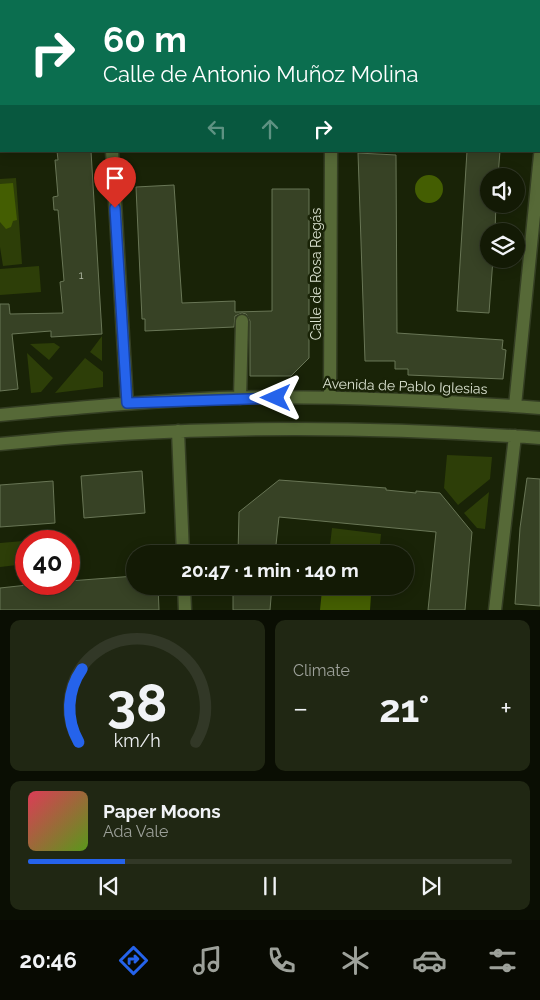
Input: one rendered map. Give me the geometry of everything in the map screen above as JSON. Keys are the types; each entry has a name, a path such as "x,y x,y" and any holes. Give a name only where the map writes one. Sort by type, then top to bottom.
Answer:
{"street":[{"path":"112,152 127,403"},
{"name":"Calle de Rosa Regás","path":"330,397 331,152"},
{"path":"515,406 540,156"},
{"path":"240,398 242,321"},
{"name":"Avenida de Pablo Iglesias","path":"0,415 127,403 240,398 330,397 540,408"},
{"path":"0,444 178,431 377,429 540,438"},
{"path":"178,431 183,545"},
{"path":"496,610 516,436"},
{"path":"184,595 185,610"}],"shaded area":[{"path":"429,175 439,179 443,189 439,199 429,203 419,199 415,189 419,179"},
{"path":"16,178 22,264 3,266 0,247 0,179"},
{"path":"13,183 17,220 13,221 11,227 6,229 0,222 0,184"},
{"path":"39,266 41,292 0,295 0,269"},
{"path":"102,336 102,361 90,352"},
{"path":"54,343 60,347 49,360 30,344"},
{"path":"27,353 53,378 41,392 31,393"},
{"path":"85,358 103,372 103,387 55,393"},
{"path":"447,455 492,457 490,479 458,505 444,488"},
{"path":"489,492 485,529 477,528 464,513"},
{"path":"332,528 381,534 380,545 330,545"},
{"path":"15,542 15,565 0,567 0,543"},
{"path":"322,595 371,595 370,610 320,610"}],"building":[{"path":"57,152 91,152 102,334 51,337 51,331 12,334 18,389 0,391 0,304 9,304 10,314 63,313 60,282 64,281 58,210 54,210 53,197 58,196 55,160 58,160"},
{"path":"467,152 500,152 499,168 480,168 480,213 496,213 495,223 480,223 480,268 492,268 489,313 457,311"},
{"path":"358,153 396,155 397,333 503,340 502,349 506,350 503,379 408,375 408,369 395,369 395,361 365,361"},
{"path":"174,185 182,303 235,301 235,312 272,311 272,189 309,189 309,358 291,376 250,376 250,321 246,314 242,313 235,316 234,327 145,331 145,319 142,319 136,187"},
{"path":"142,471 145,513 84,518 81,476"},
{"path":"527,478 540,479 540,606 515,604 520,528"},
{"path":"279,480 386,488 386,490 416,493 416,491 440,493 472,532 465,610 428,610 436,532 279,517 276,545 238,545 239,512"},
{"path":"53,481 55,523 0,527 0,485"},
{"path":"126,577 126,595 158,595 159,610 0,610 0,588 15,586 15,595 80,595 80,580"},
{"path":"233,595 271,595 270,610 233,610"}],"route":[{"path":"115,208 127,403 217,398 276,398"}]}
